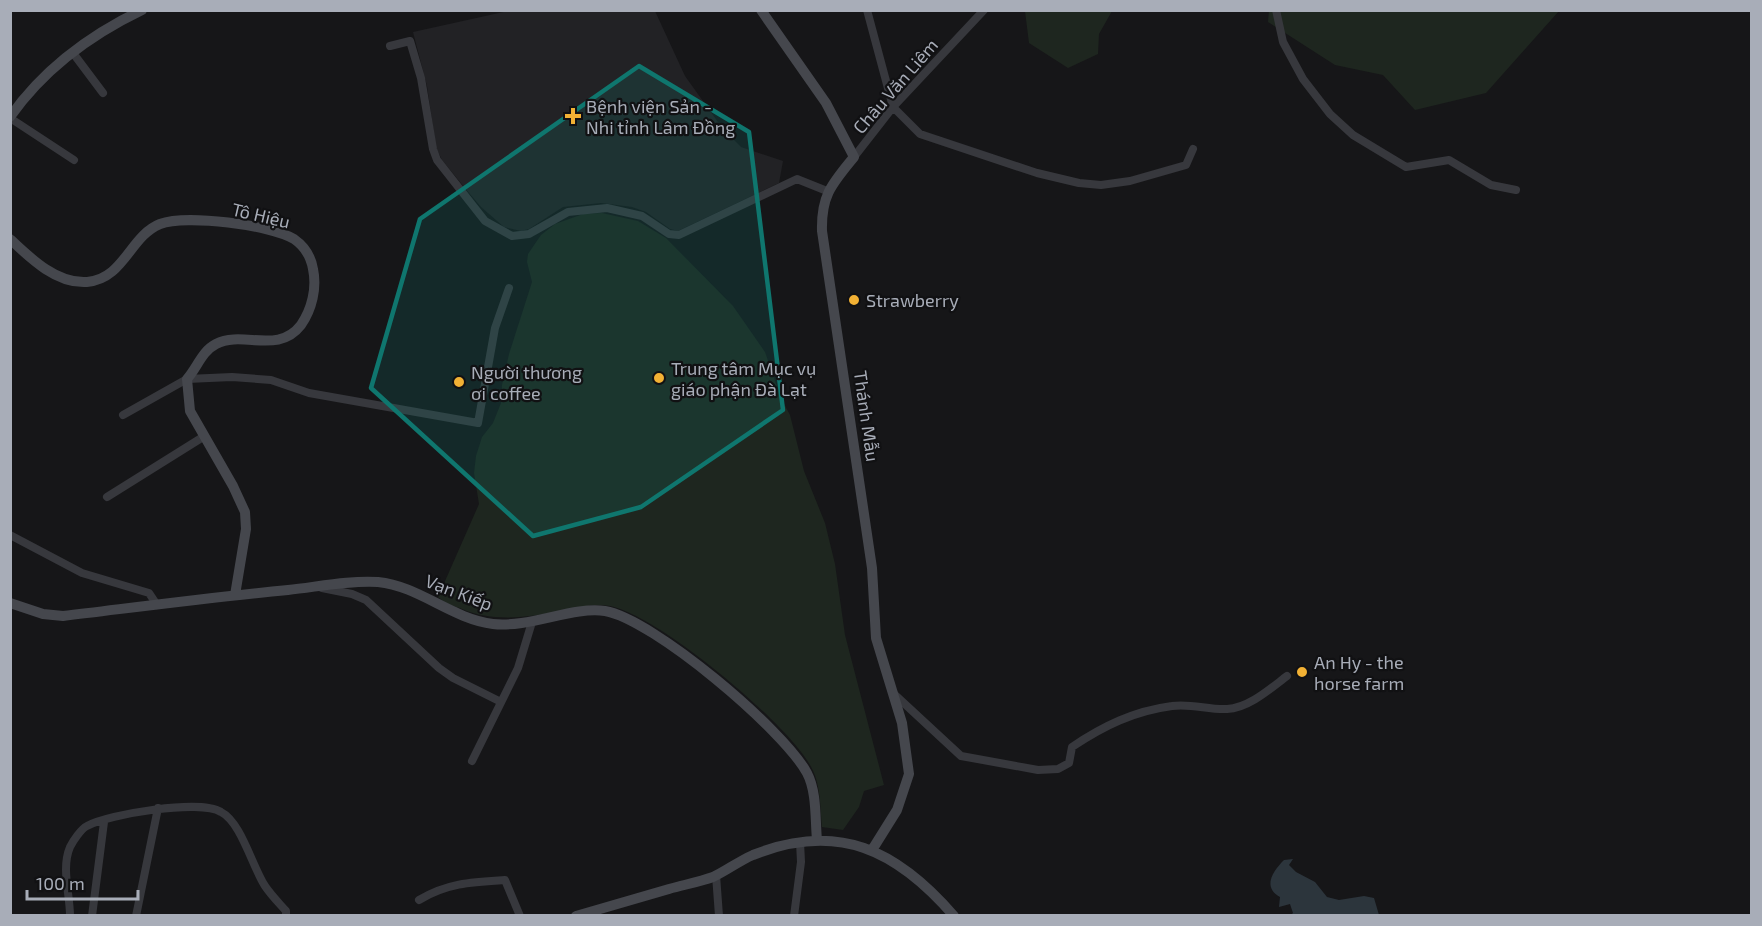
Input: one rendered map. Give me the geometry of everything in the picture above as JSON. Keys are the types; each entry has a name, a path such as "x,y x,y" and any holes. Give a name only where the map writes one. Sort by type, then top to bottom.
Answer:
{"street":[{"path":"74,160 10,118 31,88 73,53 110,27 141,10"},
{"path":"761,10 826,102 854,157"},
{"path":"867,10 894,107 920,134 1037,173 1079,183 1101,185 1130,181 1186,165 1193,149"},
{"name":"Châu Văn Liêm","path":"854,157 894,107 984,10"},
{"path":"1276,10 1283,42 1303,79 1330,114 1353,135 1406,167 1449,160 1491,185 1516,190"},
{"path":"390,46 410,40 421,78 431,141 437,160 485,221 512,236 529,234 568,212 607,208 642,216 669,234 679,235 797,179 827,191"},
{"path":"73,53 103,93"},
{"name":"Thánh Mẫu","path":"854,157 827,191 821,210 826,265 849,400 872,568 876,638 894,694 905,739 909,774 897,810 872,850"},
{"name":"Tô Hiệu","path":"10,239 36,262 62,278 80,282 106,277 149,232 171,221 195,219 264,229 284,234 297,242 310,258 314,287 311,307 299,327 280,340 229,340 217,344 203,356 187,379"},
{"path":"123,415 187,379 271,380 309,393 478,423 495,328 509,288"},
{"path":"187,379 190,411 233,486 245,512 246,529 235,595"},
{"path":"107,497 203,437"},
{"path":"10,535 81,573 148,593 157,605"},
{"name":"Vạn Kiếp","path":"10,603 43,614 63,616 366,582 388,584 484,622 532,622 586,612 606,611 634,623 687,659 738,698 796,756 812,787 817,840"},
{"path":"320,587 352,594 366,600 439,668 453,678 501,702"},
{"path":"472,760 518,668 532,622"},
{"path":"894,694 961,756 1038,770 1058,769 1069,763 1071,747 1106,725 1136,713 1175,705 1230,709 1258,697 1287,676"},
{"path":"70,915 67,873 70,846 86,826 158,808 202,806 222,812 235,825 251,862 266,887 286,911 286,915"},
{"path":"136,915 158,808"},
{"path":"92,915 104,822"},
{"path":"576,915 716,875 750,856 800,842 817,840 837,841 872,850 903,866 935,893 954,915"},
{"path":"795,915 801,871 800,842"},
{"path":"716,875 719,915"},
{"path":"419,900 438,888 458,883 505,880 520,915"}],"highlighted area":[{"path":"639,66 749,132 783,410 641,507 533,536 371,388 420,219"}],"shaded area":[{"path":"1025,10 1112,11 1099,34 1098,54 1068,68 1029,43"},
{"path":"1269,10 1559,11 1486,93 1415,110 1383,75 1335,65 1268,22"},
{"name":"Bệnh viện Sản - Nhi tỉnh Lâm Đồng","path":"508,11 655,11 685,76 723,129 741,147 783,161 779,183 678,231 670,229 646,212 632,207 601,203 563,207 529,229 521,231 504,227 481,207 442,160 436,148 427,86 413,32"},
{"path":"602,213 638,221 666,238 733,306 765,352 781,398 790,415 804,471 825,523 835,564 845,635 884,785 864,791 859,807 843,830 822,827 814,772 796,746 775,723 719,673 658,629 631,614 604,605 539,615 500,617 475,613 449,604 438,597 479,504 474,473 476,456 482,437 493,423 501,403 502,385 509,354 532,282 527,262 528,254 541,235 555,224 583,214"},
{"path":"1293,859 1289,865 1296,872 1315,882 1327,897 1339,900 1364,896 1374,898 1379,915 1291,915 1293,913 1290,904 1279,907 1280,897 1271,889 1270,884 1280,864 1284,860"}],"place":[{"name":"Bệnh viện Sản - Nhi tỉnh Lâm Đồng","path":"573,116"},
{"name":"Strawberry","path":"854,300"},
{"name":"Trung tâm Mục vụ giáo phận Đà Lạt","path":"659,378"},
{"name":"Người thương ơi coffee","path":"459,382"},
{"name":"An Hy - the horse farm","path":"1302,672"}]}
